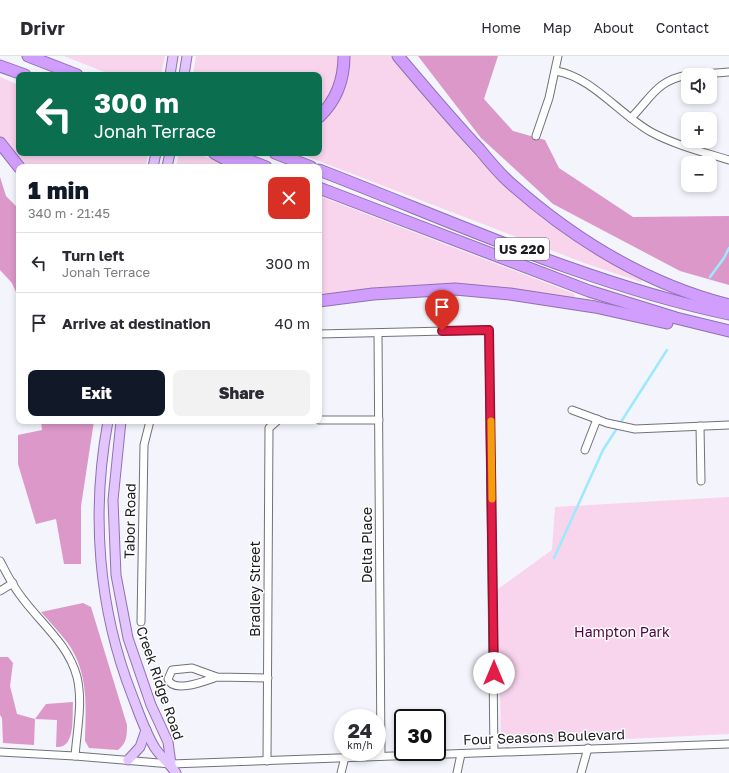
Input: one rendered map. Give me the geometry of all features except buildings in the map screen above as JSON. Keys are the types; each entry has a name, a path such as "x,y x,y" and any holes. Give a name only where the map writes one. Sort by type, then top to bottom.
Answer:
{"highway":[{"path":"28,56 69,72"},
{"path":"322,114 331,105 336,96 344,70 344,56"},
{"path":"398,56 456,125 508,181 576,235 625,264 679,290 729,305"},
{"path":"0,66 16,72"},
{"path":"0,143 17,164"},
{"path":"220,156 234,164"},
{"path":"237,156 258,164"},
{"path":"283,156 303,164"},
{"name":"US 220","path":"322,171 625,287 678,302 729,314"},
{"name":"US 220","path":"322,189 589,291 697,324 729,330"},
{"path":"322,301 373,294 455,289 510,294 595,307 675,324 697,324"}],"main road":[{"path":"170,72 173,56"},
{"path":"184,72 187,56"},
{"name":"Creek Ridge Road","path":"108,424 100,472 98,511 104,590 117,653 146,730 156,748 176,773"},
{"name":"Creek Ridge Road","path":"121,424 113,500 116,575 128,638 151,706 168,742 170,764"},
{"path":"128,760 140,747 146,730"}],"street":[{"path":"536,136 556,71 558,56"},
{"path":"556,71 576,76 650,132 663,138 729,160"},
{"path":"717,73 729,72"},
{"path":"631,118 658,87 666,82 681,77"},
{"path":"322,334 489,330 494,752"},
{"name":"Delta Place","path":"378,333 380,420 381,709"},
{"path":"572,410 620,427 635,428 729,425"},
{"path":"585,450 596,419"},
{"path":"322,420 380,420"},
{"name":"Tabor Road","path":"141,622 144,444 149,424"},
{"name":"Bradley Street","path":"267,761 269,428 274,424"},
{"path":"700,426 700,481"},
{"path":"0,561 19,595 58,640 75,672 79,700 75,756"},
{"path":"0,591 13,583"},
{"path":"217,677 192,668 172,670 168,679 170,684 174,686 191,685 217,677 268,678"},
{"name":"Four Seasons Boulevard","path":"386,756 729,744"},
{"path":"581,773 588,748"},
{"name":"Four Seasons Boulevard","path":"0,752 75,756 170,764 334,758"},
{"path":"457,773 461,754"},
{"path":"341,773 344,761"}],"green space":[{"path":"64,56 165,56 162,72 104,72"},
{"path":"196,56 339,56 335,85 329,98 322,106 322,72 193,72"},
{"path":"350,56 392,56 471,151 501,181 642,278 641,282 587,264 306,156 322,156 322,120 333,108 342,93 348,76"},
{"path":"0,77 16,84 16,156 148,156 146,164 20,164 0,136"},
{"path":"178,156 203,156 223,164 177,164"},
{"path":"322,197 575,294 574,298 506,289 437,285 363,290 322,296"},
{"name":"Hampton Park","path":"729,497 729,734 501,745 498,589 552,550 555,507"}],"shaded area":[{"path":"418,56 498,56 484,99 513,131 545,140 559,168 633,217 729,216 729,285 680,271 553,204 481,138"},
{"path":"0,177 6,196 16,206 16,292 12,283 0,270"},
{"path":"41,424 94,424 81,506 81,564 64,564 56,519 36,524 18,464 18,435 42,430"},
{"path":"83,603 91,607 127,725 125,742 118,750 89,748 85,741 85,690 79,665 67,642 41,612"},
{"path":"0,657 8,657 13,663 10,686 17,714 35,719 34,745 3,743 2,718 0,715"},
{"path":"73,702 72,730 67,743 62,746 56,747 57,720 35,719 46,704"}],"waterway":[{"path":"710,277 724,258 729,248"},
{"path":"554,558 603,450 667,350"}],"slow traffic":[{"path":"491,421 492,499"}],"route":[{"path":"442,331 489,330 494,673"}]}
